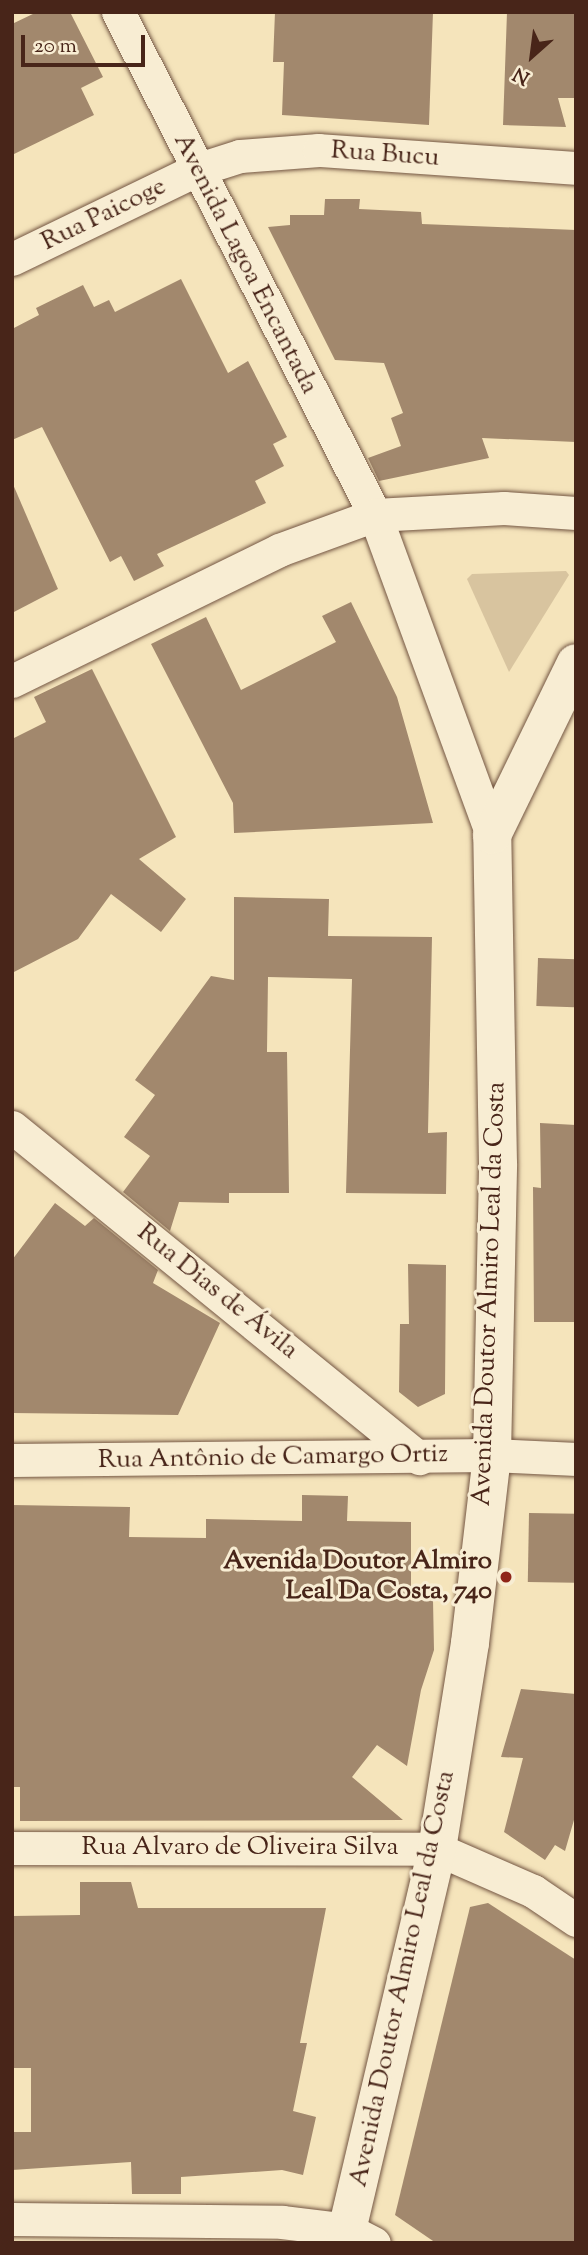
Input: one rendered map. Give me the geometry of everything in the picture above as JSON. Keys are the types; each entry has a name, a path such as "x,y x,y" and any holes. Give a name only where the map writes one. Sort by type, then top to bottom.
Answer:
{"street":[{"name":"Avenida Lagoa Encantada","path":"118,12 196,170 375,515 492,835"},
{"name":"Rua Bucu","path":"196,170 240,156 305,150 576,168"},
{"name":"Rua Paicoge","path":"12,259 196,170"},
{"path":"12,681 279,550 375,515 503,508 576,513"},
{"path":"492,835 576,663"},
{"name":"Avenida Doutor Almiro Leal da Costa","path":"355,2239 437,1849 470,1643 492,1455 498,1164 492,835"},
{"name":"Rua Dias de Ávila","path":"12,1128 419,1458"},
{"name":"Rua Antônio de Camargo Ortiz","path":"12,1460 419,1458 492,1455 576,1459"},
{"name":"Rua Alvaro de Oliveira Silva","path":"12,1848 437,1849 533,1891 576,1920"},
{"path":"12,2219 282,2222 355,2239"}],"shaded area":[{"path":"566,571 569,575 509,672 467,579 472,574"}],"building":[{"path":"37,12 70,12 103,77 81,88 94,115 12,155 12,24"},
{"path":"275,12 433,12 429,125 282,115 284,62 273,62"},
{"path":"507,12 576,12 576,98 558,98 566,127 503,125"},
{"path":"325,199 360,199 359,209 421,212 422,224 576,230 576,442 482,438 489,458 379,481 368,458 401,446 391,418 403,413 384,363 335,360 268,227 290,225 290,215 324,215"},
{"path":"181,279 228,373 248,361 287,437 273,444 284,466 255,481 266,503 157,554 164,566 134,581 121,556 110,562 42,427 12,440 12,329 39,315 36,308 83,285 94,307 109,300 115,312"},
{"path":"12,482 58,589 12,613"},
{"path":"351,602 397,697 433,823 234,833 233,803 151,644 206,617 241,690 336,642 322,616"},
{"path":"92,669 176,837 139,859 186,899 161,932 111,894 78,939 12,973 12,739 46,722 34,697"},
{"path":"234,897 329,899 328,936 432,937 428,1133 447,1132 446,1194 346,1193 352,979 268,977 267,1052 287,1052 289,1193 229,1193 229,1203 179,1202 170,1231 123,1192 150,1156 124,1137 155,1095 135,1080 211,976 234,980"},
{"path":"538,958 576,959 574,1007 536,1006"},
{"path":"540,1123 576,1125 576,1322 534,1322 533,1187 541,1188"},
{"path":"55,1203 85,1226 94,1218 158,1270 153,1283 220,1323 178,1415 12,1413 12,1260"},
{"path":"408,1264 446,1265 445,1394 418,1407 399,1392 400,1324 409,1324"},
{"path":"302,1495 348,1496 347,1521 411,1522 411,1600 433,1600 434,1650 421,1690 407,1766 377,1745 352,1777 403,1820 20,1821 20,1787 12,1787 12,1505 130,1507 129,1537 206,1538 206,1519 302,1521"},
{"path":"529,1513 576,1514 575,1583 528,1582"},
{"path":"521,1689 576,1694 576,1813 565,1851 555,1845 545,1860 504,1832 523,1758 501,1757"},
{"path":"80,1882 131,1882 138,1908 326,1908 300,2043 307,2043 293,2111 316,2117 303,2175 282,2170 181,2177 181,2194 132,2194 131,2162 12,2170 12,2132 31,2132 31,2068 12,2068 12,1916 80,1915"},
{"path":"488,1903 576,1960 576,2243 436,2243 395,2215 470,1907"}],"place":[{"name":"Avenida Doutor Almiro Leal Da Costa, 740","path":"506,1577"}]}
